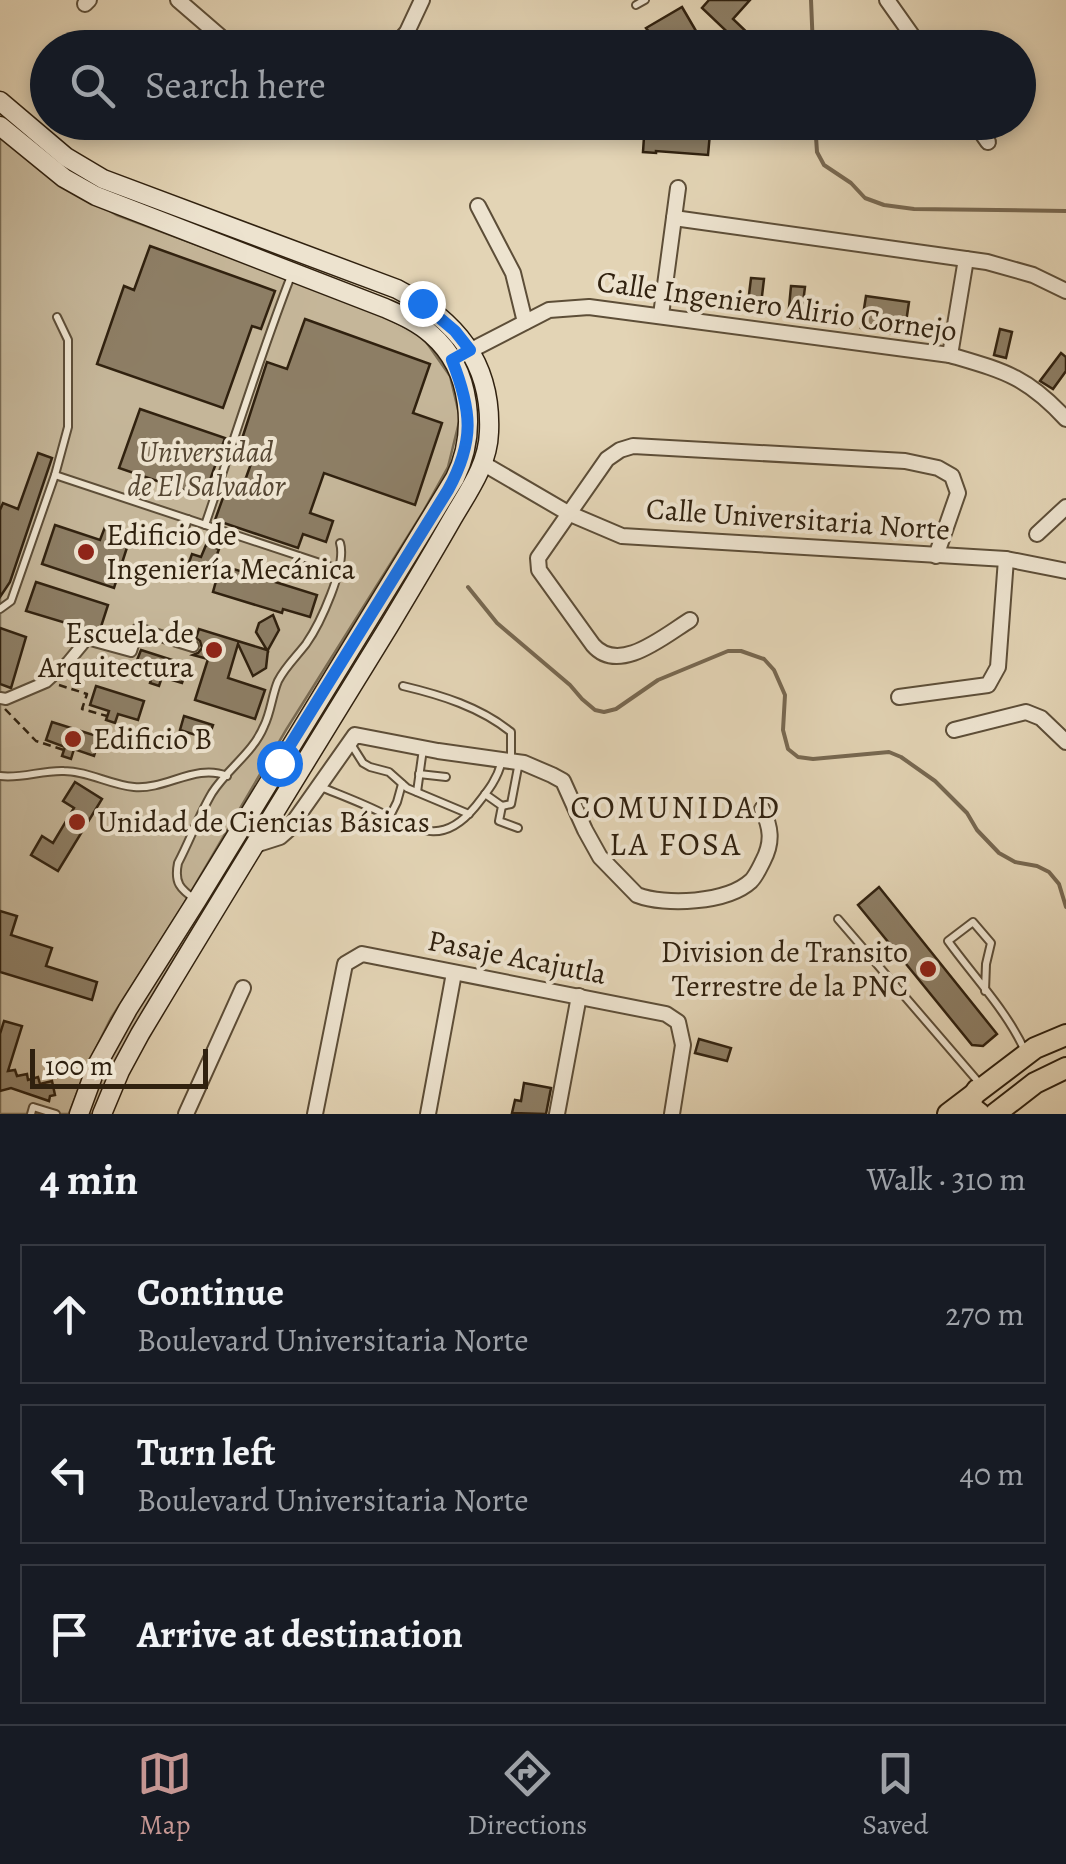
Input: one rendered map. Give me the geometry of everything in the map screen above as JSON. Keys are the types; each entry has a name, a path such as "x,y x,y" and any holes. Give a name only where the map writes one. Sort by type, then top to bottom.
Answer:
{"main road":[{"path":"0,101 30,126"},
{"path":"0,126 64,178 96,196 409,319 436,339 452,360 468,411 468,440 462,464 448,490 122,1020 97,1065 79,1114"},
{"path":"46,140 84,170 103,179 397,289 436,312 470,350 484,384 488,409 484,464 135,1042 102,1114"},
{"path":"948,1114 1026,1054 1066,1034"},
{"path":"994,1114 1035,1082 1066,1068"},
{"path":"980,1088 970,1101 970,1107 980,1114"}],"street":[{"path":"178,0 213,30"},
{"path":"408,30 422,0"},
{"path":"887,0 908,30"},
{"path":"661,315 678,188"},
{"path":"478,206 513,273 525,322"},
{"path":"674,218 966,259 1017,270 1066,291"},
{"path":"950,355 966,259"},
{"name":"Calle Ingeniero Alirio Cornejo","path":"452,360 549,310 589,306 950,355 1004,370 1030,384 1066,419"},
{"path":"690,620 634,653 607,657 600,654 539,570 537,563 568,513 620,450 633,446 905,462 938,468 952,476 958,493 936,556"},
{"name":"Calle Universitaria Norte","path":"484,464 568,513 622,536 1006,559 1066,570"},
{"path":"1037,534 1066,507"},
{"path":"900,696 988,685 998,667 1006,559"},
{"path":"0,701 46,682 87,639 131,651 138,630 194,646"},
{"path":"954,730 1026,712 1040,718 1066,742"},
{"path":"255,845 280,837 288,830 355,736 540,768 563,781 600,856 642,897 695,900 722,895 750,881 766,856 771,836 762,809"},
{"name":"Pasaje Acajutla","path":"315,1114 345,964 362,954 666,1014 678,1022 683,1045 672,1114"},
{"path":"428,1114 454,974"},
{"path":"186,1114 243,988"},
{"path":"557,1114 580,996"}],"lane":[{"path":"636,4 646,0"},
{"path":"205,524 245,400 293,272"},
{"path":"0,608 11,601 68,427 68,340 57,317"},
{"path":"55,475 338,568"},
{"path":"180,544 188,519"},
{"path":"197,900 178,884 178,863 213,792 266,724 278,682 312,634 342,558 340,543"},
{"path":"403,686 436,694 497,720 511,732 511,804 502,806 485,794"},
{"path":"350,743 363,763 394,775 416,792 469,814"},
{"path":"416,792 423,748"},
{"path":"320,786 414,828 440,832 469,814 510,761"},
{"path":"0,776 64,771 91,774 135,787 202,772 227,776"},
{"path":"419,774 446,777"},
{"path":"390,816 402,783"},
{"path":"502,806 499,821 518,828"},
{"path":"838,919 980,1088"},
{"path":"985,991 991,943 973,922 948,941 985,991 1015,1029 1026,1054"},
{"path":"30,1114 33,1107 56,1114"}],"path":[{"path":"48,682 87,694 82,709 107,716"},
{"path":"0,701 36,741 64,750"}],"green space":[{"name":"Universidad de El Salvador","path":"0,136 41,171 117,215 371,310 422,336 450,376 460,418 448,467 423,512 111,1018 69,1114 0,1114"},
{"path":"468,378 474,379 480,410 477,461 94,1114 85,1114 120,1036 459,480"}],"building":[{"path":"709,0 750,0 733,19 745,30 725,30 702,8"},
{"path":"682,7 695,30 648,30"},
{"path":"644,140 709,140 708,155 643,152"},
{"path":"150,246 275,291 261,329 252,326 223,408 97,364 124,286 134,290"},
{"path":"751,278 764,279 760,313 747,311"},
{"path":"791,286 805,287 801,319 788,318"},
{"path":"866,296 909,302 904,336 861,328"},
{"path":"305,319 430,364 413,413 442,423 415,505 324,473 310,513 333,521 326,542 303,534 298,548 215,520 225,492 239,497 256,450 240,445 267,362 287,369"},
{"path":"1000,329 1012,332 1006,358 994,355"},
{"path":"1061,353 1066,357 1066,371 1053,389 1040,381"},
{"path":"140,409 225,438 204,497 119,468"},
{"path":"38,453 52,458 10,582 0,597 0,510 3,503 18,509"},
{"name":"Edificio de Ingeniería Mecánica","path":"55,525 100,540 105,527 131,535 114,588 42,564"},
{"path":"206,545 219,549 214,563 317,595 310,617 283,609 282,613 213,592 216,581 210,579 212,573 188,565 192,554 201,557"},
{"path":"36,582 108,605 99,633 26,611"},
{"path":"273,615 279,630 268,650 266,668 253,676 238,644 228,678 265,690 255,719 195,700 208,659 193,655 202,648 196,638 199,629 267,650 256,632 259,623"},
{"path":"0,628 26,637 11,688 0,684"},
{"path":"141,650 188,665 182,683 162,677 159,686 150,683 153,674 134,668"},
{"path":"96,686 144,701 138,720 118,714 115,723 106,720 109,711 90,705"},
{"path":"184,716 213,725 208,739 180,730"},
{"name":"Edificio B","path":"52,722 100,737 94,756 74,749 71,759 62,756 65,747 46,740"},
{"name":"Unidad de Ciencias Básicas","path":"75,782 102,799 58,871 31,855 42,836 53,843 74,808 63,801"},
{"name":"Division de Transito Terrestre de la PNC","path":"879,887 997,1034 983,1046 972,1045 858,905"},
{"path":"0,911 17,916 11,935 52,948 46,966 97,982 92,1000 0,972"},
{"path":"4,1021 22,1026 8,1071 15,1070 17,1076 27,1074 28,1080 38,1077 40,1084 52,1081 55,1095 49,1101 11,1088 0,1091 0,1034"},
{"path":"699,1039 731,1048 727,1061 695,1053"},
{"path":"524,1083 551,1088 546,1114 512,1113 515,1100 521,1101"}],"waterway":[{"path":"811,0 812,30"},
{"path":"816,140 824,165 865,198 884,205 914,209 1066,211"},
{"path":"468,587 497,623 595,710 616,709 658,680 728,651 764,659 774,670 785,695 783,730 788,749 798,757 813,759 889,752 901,757 935,781 999,853 1049,872 1059,884 1066,907"}],"place":[{"name":"Edificio de Ingeniería Mecánica","path":"86,552"},
{"name":"Escuela de Arquitectura","path":"214,650"},
{"name":"Edificio B","path":"73,739"},
{"name":"Unidad de Ciencias Básicas","path":"77,822"},
{"name":"Division de Transito Terrestre de la PNC","path":"928,969"}],"district":[{"name":"COMUNIDAD LA FOSA","path":"676,826"}],"route":[{"path":"279,763 462,464 468,440 468,411 452,360 470,350 436,312 422,303"}]}
